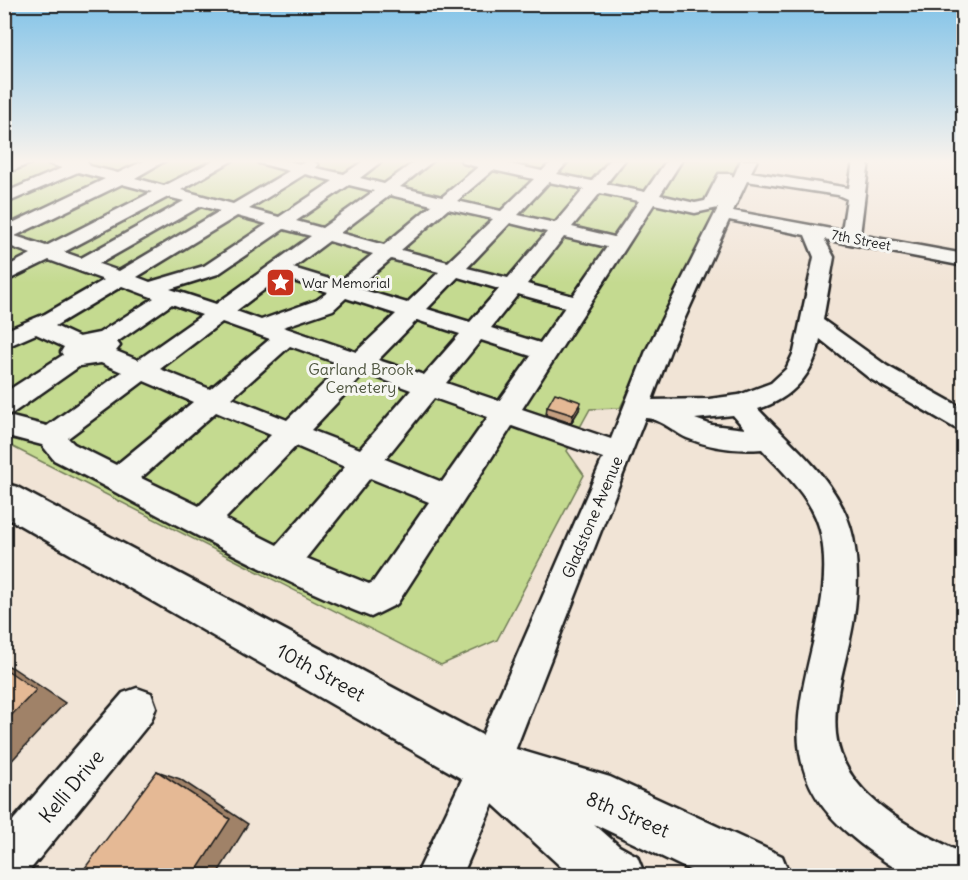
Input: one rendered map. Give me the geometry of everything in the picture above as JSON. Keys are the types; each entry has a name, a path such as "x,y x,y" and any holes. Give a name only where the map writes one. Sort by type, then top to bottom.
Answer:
{"main road":[{"name":"10th Street","path":"4,498 489,766 600,865 617,876"},
{"name":"8th Street","path":"489,766 610,804 762,876"}],"street":[{"path":"4,236 75,201"},
{"path":"4,276 147,201"},
{"path":"83,265 197,201"},
{"path":"203,201 578,304"},
{"path":"4,341 40,325 122,279 251,201"},
{"path":"4,406 90,349 161,292 212,270 315,201"},
{"path":"51,437 371,201"},
{"path":"437,201 619,244"},
{"path":"202,523 521,201"},
{"path":"282,563 584,201"},
{"path":"4,425 51,437 64,452 202,523 282,563 371,601 385,593 648,201"},
{"path":"664,201 695,208 711,205 714,201"},
{"name":"Gladstone Avenue","path":"439,876 489,766 619,453 649,409 658,351 728,201"},
{"path":"850,238 855,201"},
{"path":"261,327 325,305 445,203"},
{"name":"7th Street","path":"723,214 963,260"},
{"path":"649,409 738,404 773,395 789,382 802,364 824,257 823,251 814,239 813,231"},
{"path":"4,236 619,453"},
{"path":"194,303 212,270"},
{"path":"278,270 546,353"},
{"path":"316,346 325,305"},
{"path":"812,322 878,372 963,421"},
{"path":"40,325 46,331 449,498"},
{"path":"119,480 288,336"},
{"path":"738,404 820,494 829,508 839,538 840,597 828,668 819,700 815,734 819,758 831,786 859,817 910,851 959,876"},
{"path":"649,409 708,434 742,441 769,438"},
{"name":"Kelli Drive","path":"4,866 137,707"}],"green space":[{"name":"Garland Brook Cemetery","path":"4,201 722,201 620,408 590,409 567,451 584,475 497,640 441,665 5,443"}],"building":[{"path":"555,393 581,402 573,415 547,407"},
{"path":"4,668 36,690 4,723"},
{"path":"157,771 230,819 193,876 79,876"}],"place":[{"name":"War Memorial","path":"281,283"}]}
